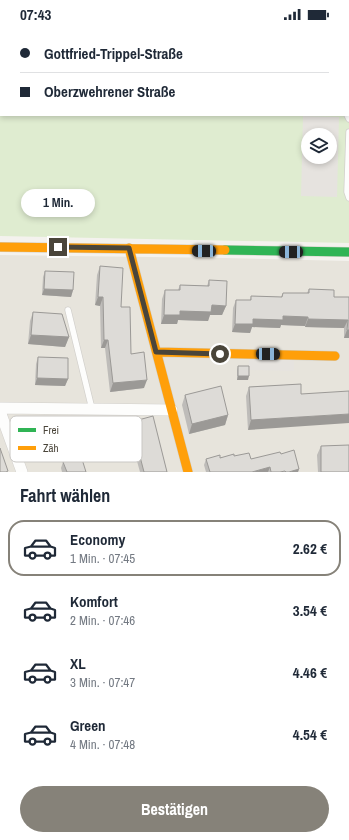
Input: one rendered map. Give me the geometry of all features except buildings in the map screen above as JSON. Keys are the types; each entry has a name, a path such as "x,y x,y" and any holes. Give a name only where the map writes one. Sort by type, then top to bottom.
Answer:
{"street":[{"path":"0,247 349,252"},
{"path":"129,248 188,472"},
{"path":"156,352 335,356"},
{"path":"10,438 0,410 172,410"},
{"path":"18,462 22,472"}],"lane":[{"path":"349,132 347,192 349,198"},
{"path":"68,310 92,409"}],"shaded area":[{"path":"303,116 339,117 337,197 301,196 302,164 337,164 337,128 303,128"},
{"path":"0,255 349,261 349,472 0,472"},
{"path":"249,359 294,360 294,371 249,370"}],"green space":[{"path":"0,116 349,116 349,243 0,236"}],"traffic: fast":[{"path":"225,250 349,252"}],"traffic: slow":[{"path":"0,247 225,250"},
{"path":"129,248 188,472"},
{"path":"157,352 335,356"}],"route":[{"path":"58,247 129,248 156,352 220,354"}]}
